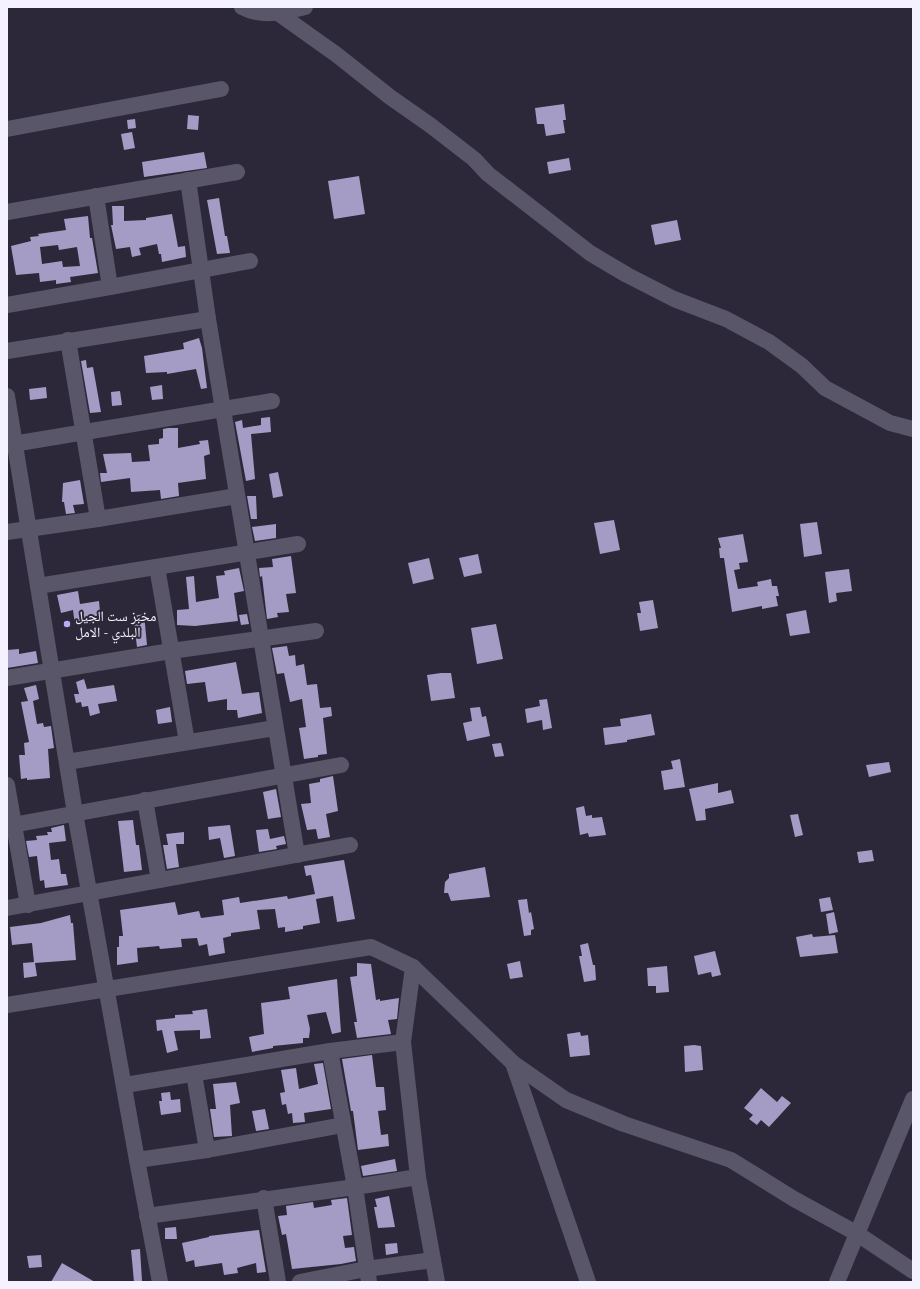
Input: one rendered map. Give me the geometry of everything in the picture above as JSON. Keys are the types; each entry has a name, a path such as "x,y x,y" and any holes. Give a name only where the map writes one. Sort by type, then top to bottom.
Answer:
{"street":[{"path":"242,7 265,13 278,13 305,7"},
{"path":"278,13 430,125 474,159 488,174 590,253 627,275 674,299 726,319 769,342 802,366 825,388 890,423 913,429"},
{"path":"7,129 221,89"},
{"path":"7,212 237,172"},
{"path":"188,180 200,271 297,855"},
{"path":"96,196 110,287"},
{"path":"7,305 200,271 250,260"},
{"path":"7,351 68,340 208,319"},
{"path":"68,340 98,519"},
{"path":"7,396 11,445 28,528 89,893 160,1282"},
{"path":"11,445 272,401"},
{"path":"7,532 98,519 237,496"},
{"path":"38,586 298,544"},
{"path":"158,567 187,742"},
{"path":"7,678 171,651 261,640 316,631"},
{"path":"67,762 275,728"},
{"path":"10,825 341,765"},
{"path":"7,785 10,825 28,905"},
{"path":"145,800 159,880"},
{"path":"7,908 350,845"},
{"path":"7,1005 371,946 413,967 513,1063 566,1100 624,1124 731,1160 794,1199 856,1233 913,1271"},
{"path":"413,967 403,1042 418,1177 437,1282"},
{"path":"124,1085 330,1051 403,1042"},
{"path":"330,1051 355,1188 368,1276"},
{"path":"513,1063 588,1282"},
{"path":"194,1074 208,1150"},
{"path":"837,1282 856,1233 913,1099"},
{"path":"137,1160 208,1150 343,1125"},
{"path":"147,1216 264,1198 355,1188 418,1177"},
{"path":"264,1198 278,1282"},
{"path":"300,1282 368,1276 433,1260"}],"building":[{"path":"564,104 566,120 563,120 565,133 546,136 544,124 537,124 535,108"},
{"path":"188,115 199,116 198,130 187,129"},
{"path":"135,119 136,128 128,129 127,120"},
{"path":"132,132 135,148 124,150 121,134"},
{"path":"204,152 207,168 144,177 142,162"},
{"path":"569,158 571,170 549,174 547,162"},
{"path":"359,176 365,214 334,219 328,181"},
{"path":"219,198 225,236 227,236 230,253 217,254 207,200"},
{"path":"112,206 124,206 124,221 146,220 146,218 172,214 178,247 185,246 186,257 162,262 157,244 139,248 141,255 132,257 130,247 116,249 111,225 113,225"},
{"path":"88,216 90,238 92,238 98,273 70,277 71,282 56,284 56,280 40,282 39,273 16,275 11,246 31,241 30,237 39,236 38,234 66,230 64,219","holes":["58,245 59,250 77,247 80,266 63,267 62,261 42,264 40,247"]},
{"path":"677,220 681,240 655,245 651,225"},
{"path":"199,338 202,348 207,388 201,389 196,369 167,374 167,372 146,373 144,356 184,349 183,343"},
{"path":"86,360 87,368 93,367 101,412 90,413 81,361"},
{"path":"162,385 163,399 152,400 150,387"},
{"path":"46,387 47,398 30,400 29,389"},
{"path":"120,391 122,405 112,406 111,392"},
{"path":"270,417 271,432 251,434 255,479 246,481 235,422 242,420 243,428 261,425 261,418"},
{"path":"178,428 178,448 200,444 199,441 208,440 210,454 204,456 206,479 178,483 179,496 161,499 160,490 131,492 130,478 101,482 100,473 107,473 103,454 131,453 132,462 150,461 148,445 159,444 159,439 163,438 163,429"},
{"path":"278,472 283,496 273,498 269,474"},
{"path":"80,480 84,504 73,505 75,513 66,514 64,502 62,502 63,483"},
{"path":"247,496 256,496 257,519 251,519"},
{"path":"614,520 620,550 600,554 594,523"},
{"path":"817,522 822,554 804,557 800,524"},
{"path":"276,524 276,538 255,541 252,527"},
{"path":"743,534 748,562 739,563 740,569 734,570 738,589 758,586 757,582 771,579 772,586 777,586 779,596 776,596 778,606 762,609 762,606 732,612 724,558 720,558 719,548 721,548 718,538"},
{"path":"478,554 482,573 464,577 459,558"},
{"path":"291,556 296,593 286,594 289,612 277,613 278,617 267,619 262,576 260,577 259,568 273,567 272,559"},
{"path":"429,558 434,579 413,584 408,563"},
{"path":"239,568 244,591 234,593 238,621 195,626 177,625 177,610 189,609 186,577 194,576 196,602 219,598 216,576 225,575 224,571"},
{"path":"849,569 852,591 836,593 837,601 829,603 825,572"},
{"path":"78,591 80,604 99,601 101,622 75,625 73,610 61,613 57,595"},
{"path":"653,600 658,628 640,631 637,613 641,613 639,602"},
{"path":"806,610 810,633 790,636 786,614"},
{"path":"144,614 147,645 137,647 133,616"},
{"path":"247,614 249,624 241,625 239,615"},
{"path":"496,624 503,659 477,664 471,628"},
{"path":"287,646 289,656 295,655 296,666 304,664 307,685 317,684 320,708 331,707 332,716 323,718 327,754 318,755 318,757 304,759 299,728 306,727 302,699 290,702 284,673 277,674 272,648"},
{"path":"19,649 19,654 36,651 38,663 7,668 7,650"},
{"path":"236,662 242,694 259,692 262,713 238,718 237,710 227,710 227,699 208,702 205,682 187,684 185,671"},
{"path":"451,673 455,698 431,701 427,675"},
{"path":"84,679 87,689 114,685 117,701 98,704 100,713 90,716 88,706 82,707 81,702 76,703 74,694 79,694 76,682"},
{"path":"36,685 39,699 33,701 37,724 43,723 44,727 51,726 54,748 48,749 50,778 27,780 27,778 21,779 19,755 25,755 24,743 29,742 21,702 28,701 24,688"},
{"path":"547,699 552,728 543,730 542,720 527,723 525,709 540,706 539,700"},
{"path":"170,707 172,722 158,724 156,710"},
{"path":"480,707 482,717 486,716 490,736 467,741 463,723 472,721 470,708"},
{"path":"651,714 655,735 627,740 627,742 605,745 603,728 621,726 620,719"},
{"path":"501,743 504,756 495,757 492,744"},
{"path":"680,759 685,787 664,790 661,771 673,769 671,761"},
{"path":"889,762 891,772 869,777 866,765"},
{"path":"333,776 338,811 326,814 330,837 318,839 316,829 307,830 301,804 311,803 309,784 320,782 320,779"},
{"path":"718,783 718,793 731,790 734,803 705,809 706,820 696,821 689,789"},
{"path":"276,789 281,817 268,819 263,792"},
{"path":"584,806 586,816 592,815 592,818 602,817 606,835 589,837 588,833 580,835 576,808"},
{"path":"798,814 803,835 795,837 790,815"},
{"path":"133,820 136,845 139,845 142,870 124,872 118,821"},
{"path":"64,825 66,841 49,843 51,860 59,859 61,874 66,874 68,885 45,888 44,880 40,881 37,856 29,857 26,841 37,840 36,836 48,835 47,832 52,832 51,828"},
{"path":"230,825 235,856 224,858 220,838 209,840 208,827"},
{"path":"268,829 270,839 284,836 286,844 276,846 277,849 259,852 256,830"},
{"path":"184,832 184,844 176,844 179,867 167,869 163,845 168,845 166,834"},
{"path":"872,850 874,861 859,863 857,852"},
{"path":"344,860 355,919 337,922 333,896 316,899 320,923 303,926 303,929 285,932 285,927 278,928 275,909 257,910 260,929 231,933 231,936 223,938 225,953 209,956 207,944 199,946 197,938 181,939 182,947 160,949 159,946 137,948 138,962 117,965 117,947 119,947 119,936 123,936 120,910 175,902 178,915 199,911 201,918 224,915 222,900 239,897 240,903 287,896 288,899 315,894 311,875 306,876 304,866"},
{"path":"485,867 490,897 451,901 448,893 444,893 445,882 449,878 449,874"},
{"path":"830,897 833,910 821,912 819,899"},
{"path":"527,899 529,913 531,912 534,929 531,930 531,935 524,936 518,900"},
{"path":"834,912 838,932 829,934 826,914"},
{"path":"70,915 71,923 73,923 76,960 35,963 37,976 24,978 23,963 34,962 32,943 12,945 10,927 41,923"},
{"path":"812,934 813,937 835,935 838,953 800,957 796,937"},
{"path":"588,943 593,965 595,965 596,980 584,982 579,956 582,956 580,945"},
{"path":"715,951 721,975 712,977 711,972 698,975 694,956"},
{"path":"520,961 523,977 510,979 507,964"},
{"path":"357,963 371,964 376,1000 380,999 380,1001 399,998 397,1019 388,1020 391,1034 357,1038 354,1022 357,1022 350,977 357,976"},
{"path":"667,966 669,992 656,993 656,986 648,986 647,968"},
{"path":"337,979 341,1032 332,1034 326,1012 307,1015 310,1029 309,1038 303,1038 303,1043 273,1046 273,1048 252,1052 249,1037 264,1034 261,1003 290,999 288,987"},
{"path":"207,1009 211,1038 200,1039 200,1030 174,1031 178,1050 167,1053 162,1030 157,1031 156,1020 175,1018 175,1015 193,1014 192,1011"},
{"path":"580,1032 581,1036 588,1035 590,1055 570,1057 567,1034"},
{"path":"684,1046 701,1046 703,1070 685,1072"},
{"path":"372,1055 376,1087 384,1087 386,1110 378,1111 381,1135 388,1134 389,1146 358,1150 353,1111 351,1111 342,1059"},
{"path":"323,1063 331,1109 304,1113 305,1122 293,1123 292,1113 288,1114 286,1104 282,1105 280,1093 285,1092 281,1070 296,1068 299,1089 318,1084 314,1064"},
{"path":"236,1082 240,1103 230,1105 232,1136 214,1137 210,1109 216,1109 213,1084"},
{"path":"761,1088 777,1102 782,1096 791,1103 769,1127 761,1120 757,1125 749,1119 753,1115 744,1108"},
{"path":"170,1092 171,1100 180,1099 181,1112 161,1115 159,1101 162,1101 161,1093"},
{"path":"265,1109 269,1129 256,1131 252,1111"},
{"path":"395,1159 397,1171 363,1176 361,1166"},
{"path":"389,1196 395,1227 378,1228 374,1207 377,1207 375,1199"},
{"path":"347,1198 352,1235 343,1236 345,1248 354,1247 356,1261 292,1269 286,1234 282,1235 278,1216 287,1215 286,1206 313,1202 314,1208 332,1205 331,1200"},
{"path":"176,1227 177,1239 165,1239 165,1228"},
{"path":"259,1230 266,1272 257,1273 256,1263 237,1268 238,1273 224,1275 222,1263 195,1267 194,1260 186,1262 182,1243 209,1236"},
{"path":"397,1243 398,1253 386,1255 385,1244"},
{"path":"140,1249 142,1281 134,1282 131,1250"},
{"path":"41,1255 42,1267 29,1268 27,1256"},
{"path":"62,1263 95,1282 51,1282"}],"place":[{"name":"مخبز ست الجيل البلدي - الامل","path":"67,624"}]}
